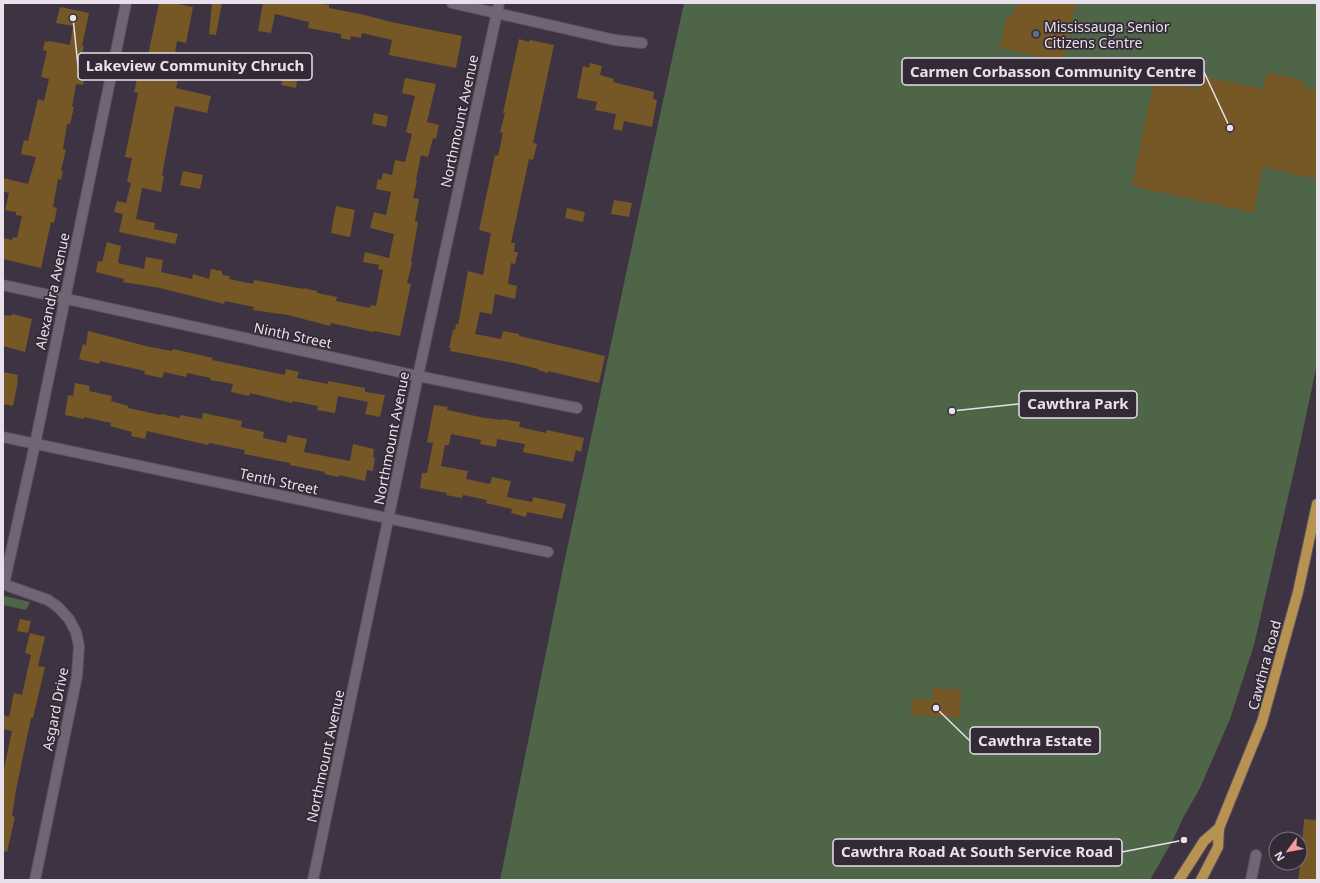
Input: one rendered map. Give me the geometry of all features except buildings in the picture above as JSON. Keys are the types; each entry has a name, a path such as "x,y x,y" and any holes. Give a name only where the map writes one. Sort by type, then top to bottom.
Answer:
{"main road":[{"name":"Cawthra Road","path":"1201,880 1218,847 1219,828 1262,722 1298,592 1317,504"},
{"name":"Cawthra Road","path":"1179,880 1204,841 1219,828"}],"street":[{"name":"Alexandra Avenue","path":"4,584 35,444 126,3"},
{"path":"452,3 498,8 615,40 642,43"},
{"name":"Northmount Avenue","path":"313,880 418,376 498,8"},
{"name":"Ninth Street","path":"3,285 65,300 418,376 577,408"},
{"name":"Tenth Street","path":"3,437 548,552"},
{"name":"Asgard Drive","path":"4,584 48,600 58,607 69,619 76,632 79,646 77,676 34,880"},
{"path":"1250,880 1256,855"}],"green space":[{"path":"684,3 1317,3 1317,364 1254,645 1230,719 1200,788 1150,880 500,880 563,568"},
{"path":"3,596 30,602 26,610 3,605"}],"place":[{"name":"Lakeview Community Chruch","path":"73,18"},
{"name":"Mississauga Senior Citizens Centre","path":"1036,34"},
{"name":"Carmen Corbasson Community Centre","path":"1230,128"},
{"name":"Cawthra Park","path":"952,411"},
{"name":"Cawthra Estate","path":"936,708"},
{"name":"Cawthra Road At South Service Road","path":"1184,840"}]}
